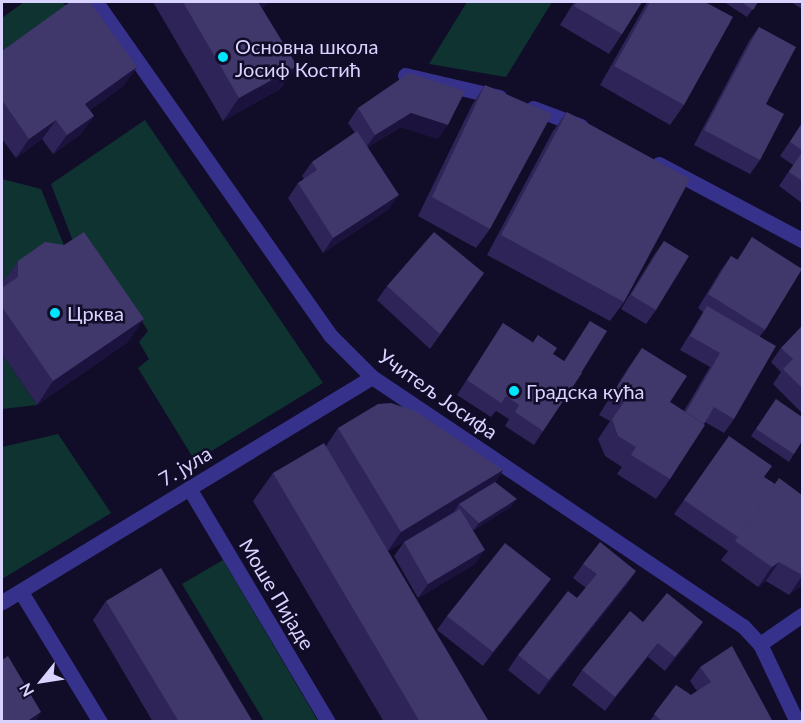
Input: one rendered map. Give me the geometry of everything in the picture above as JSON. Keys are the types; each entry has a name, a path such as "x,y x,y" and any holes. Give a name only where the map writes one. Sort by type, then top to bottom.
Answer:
{"street":[{"name":"Учитељ Јосифа","path":"96,2 331,336 372,377 743,626 760,644 797,722"},
{"path":"405,75 516,103 597,134"},
{"path":"647,158 802,240"},
{"name":"7. јула","path":"2,602 372,377"},
{"name":"Моше Пијаде","path":"189,488 328,722"},
{"path":"21,592 100,722"},
{"path":"760,644 802,615"}],"green space":[{"path":"24,2 63,2 70,11 2,60 2,18"},
{"path":"467,2 552,2 506,77 429,64"},
{"path":"145,120 323,383 195,461 138,368 149,359 139,342 148,331 104,262 76,249 51,184"},
{"path":"2,179 41,189 68,255 2,284"},
{"path":"2,354 37,405 2,409"},
{"path":"58,434 111,513 2,579 2,447"},
{"path":"223,560 318,721 264,721 182,584"}],"building":[{"path":"70,2 90,2 137,67 85,104 94,116 67,135 56,120 29,139 2,100 2,51"},
{"path":"183,2 258,2 297,66 239,98"},
{"path":"577,2 642,2 622,34 574,6"},
{"path":"650,2 705,2 733,17 684,105 614,66"},
{"path":"741,2 758,2 753,10"},
{"path":"759,27 796,47 766,104 784,114 760,160 704,130"},
{"path":"409,73 465,91 448,125 411,113 375,135 358,108"},
{"path":"485,85 552,114 490,229 432,197"},
{"path":"567,112 690,179 624,302 501,235"},
{"path":"802,123 802,150 790,142"},
{"path":"357,131 399,195 333,238 298,183 317,170 312,162"},
{"path":"802,152 802,181 789,172"},
{"name":"Црква","path":"84,232 144,319 53,381 2,307 2,288 18,277 18,261 45,242 64,245"},
{"path":"434,232 484,273 440,334 387,286"},
{"path":"752,237 802,269 765,330 708,294 731,256 738,260"},
{"path":"664,241 689,256 656,310 631,295"},
{"path":"707,306 776,346 734,419 714,407 704,424 686,412 720,353 690,336"},
{"path":"590,321 607,331 581,373 564,362"},
{"name":"Градска кућа","path":"503,323 533,343 538,335 557,348 553,354 582,373 543,431 515,412 519,405 506,396 501,403 467,380"},
{"path":"802,326 802,388 783,369 793,359 781,348"},
{"path":"642,348 687,376 670,402 705,425 670,479 631,455 636,447 618,436 612,419 624,402 612,395"},
{"path":"776,399 802,417 802,441 794,454 756,429"},
{"path":"391,403 415,411 503,470 401,532 338,428 378,404"},
{"path":"729,436 772,466 764,477 775,484 738,537 684,500"},
{"path":"324,443 489,722 420,722 273,473"},
{"path":"779,478 802,495 802,575 779,562 772,567 735,541"},
{"path":"495,482 517,499 479,523 459,504"},
{"path":"460,509 485,550 428,584 404,542"},
{"path":"600,542 636,571 549,680 518,655 568,591 577,598 597,574 583,564"},
{"path":"505,543 551,579 493,652 447,616"},
{"path":"161,568 253,722 179,722 106,601"},
{"path":"667,593 703,622 675,657 658,643 615,697 582,670 630,611 643,622"},
{"path":"732,646 773,722 663,722 654,714 676,685 691,695 711,682 700,667"},
{"path":"8,656 41,712 26,722 2,722 2,660"}],"place":[{"name":"Основна школа Јосиф Костић","path":"223,57"},
{"name":"Црква","path":"55,313"},
{"name":"Градска кућа","path":"514,391"}]}
